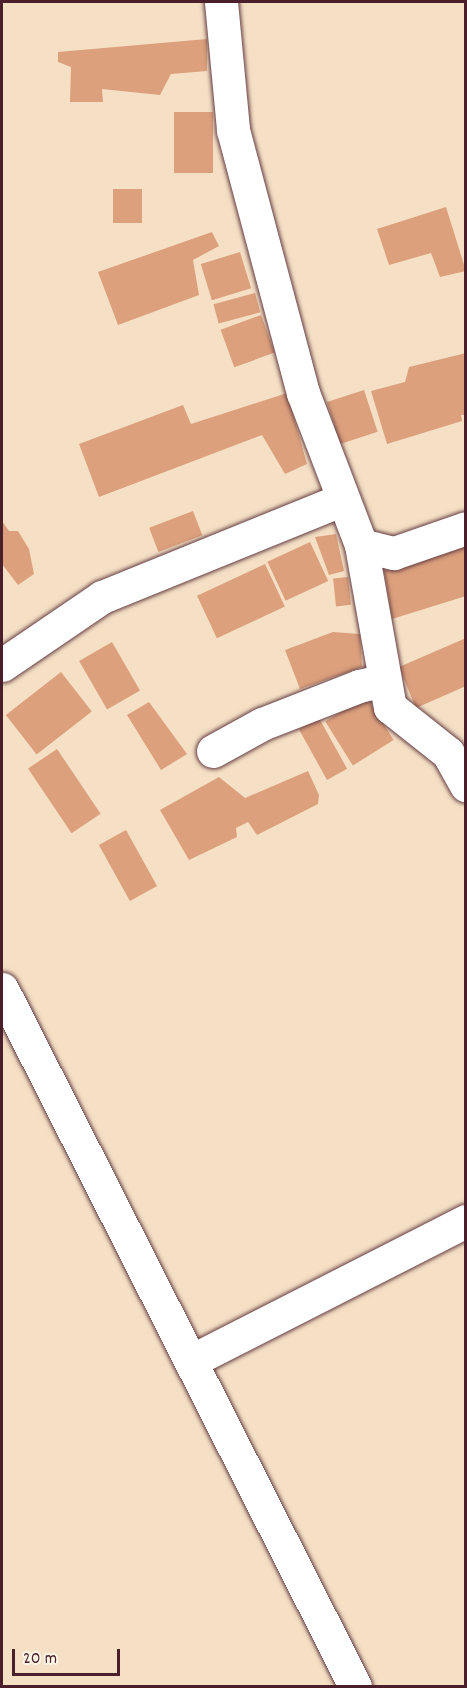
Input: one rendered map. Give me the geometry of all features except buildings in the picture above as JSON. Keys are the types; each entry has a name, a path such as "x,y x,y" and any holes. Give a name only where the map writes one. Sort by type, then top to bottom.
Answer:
{"street":[{"path":"221,2 233,130 303,393 341,500 361,546 390,706 448,753 465,785"},
{"path":"2,665 102,597 341,500"},
{"path":"361,546 394,553 465,528"},
{"path":"213,751 262,724 359,686 384,680"},
{"path":"2,989 355,1686"},
{"path":"191,1361 465,1221"}]}
